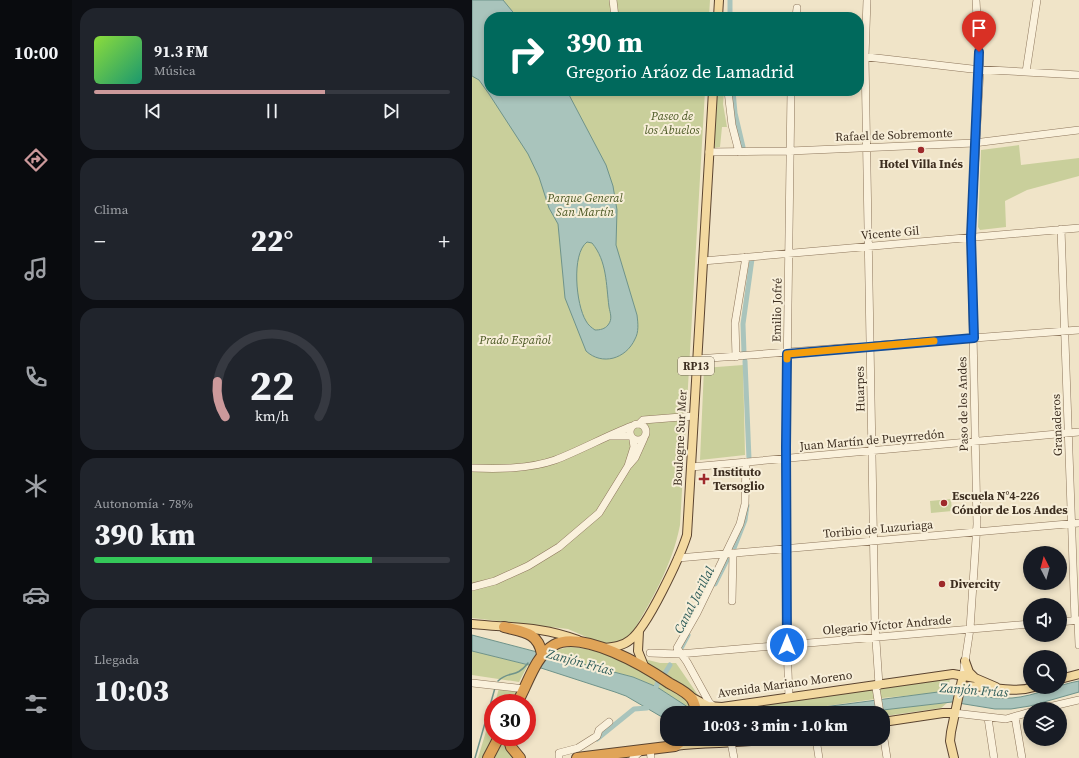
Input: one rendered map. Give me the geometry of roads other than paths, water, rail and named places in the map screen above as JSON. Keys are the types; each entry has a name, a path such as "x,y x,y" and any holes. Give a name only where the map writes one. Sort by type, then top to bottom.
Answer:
{"highway":[{"path":"504,627 532,636 540,645 542,654 522,694"},
{"name":"Avenida Mariano Moreno","path":"542,654 562,642 572,641 604,648 644,666 691,697"},
{"path":"691,697 694,706"},
{"path":"488,758 494,746"},
{"path":"511,746 520,758"},
{"path":"608,758 675,746"},
{"path":"577,758 642,753"}],"main road":[{"path":"718,12 719,0"},
{"name":"Boulogne Sur Mer","path":"644,666 640,657 637,643 639,631 678,558 688,528 713,96"},
{"path":"472,624 525,627 546,630 590,644"},
{"name":"Boulogne Sur Mer","path":"604,648 623,644 639,631"},
{"path":"965,661 969,672 975,678"},
{"path":"1067,677 1079,674"},
{"name":"Avenida Mariano Moreno","path":"722,706 949,675 962,675 975,678 996,688"},
{"name":"Paso de los Andes","path":"954,758 950,741 962,675"},
{"name":"Avenida Mariano Moreno","path":"959,690 978,685 1016,691 1023,689"},
{"name":"Avenida Mariano Moreno","path":"691,697 702,704 710,706"},
{"path":"890,721 943,712 954,713"}],"street":[{"path":"612,0 614,12"},
{"name":"Huarpes","path":"864,34 867,0"},
{"name":"Paso de los Andes","path":"962,675 970,629 977,532 971,237 974,143 980,69 976,0"},
{"path":"1026,72 1036,0"},
{"path":"797,8 797,12"},
{"path":"864,57 980,69 1079,75"},
{"path":"729,96 732,125 739,152"},
{"name":"Emilio Jofré","path":"789,698 787,645 786,458 791,96"},
{"name":"Huarpes","path":"864,96 876,637 879,685 876,688 879,706"},
{"name":"Rafael de Sobremonte","path":"709,152 790,151 866,146 974,143 1079,130"},
{"name":"Vicente Gil","path":"703,261 1079,228"},
{"name":"Granaderos","path":"1061,230 1069,433 1075,523 1078,645"},
{"path":"736,357 735,323 746,257"},
{"path":"697,359 787,354 870,345 1079,330"},
{"path":"472,468 496,469 526,466 554,460 606,436 635,425 643,420 694,416"},
{"path":"472,587 495,581 528,566 564,543 599,513 628,466 635,458 645,435 653,423 666,419"},
{"path":"635,425 643,426 645,435"},
{"path":"628,466 634,447 629,432 635,425"},
{"name":"Juan Martín de Pueyrredón","path":"691,467 1079,432"},
{"path":"606,436 632,438 639,441 645,435"},
{"path":"713,706 709,702 685,658 676,648 730,553 744,512 746,462"},
{"name":"Toribio de Luzuriaga","path":"678,558 1075,523"},
{"path":"730,553 732,601"},
{"path":"1067,621 1077,620"},
{"name":"Olegario Víctor Andrade","path":"650,653 680,654 1023,625"},
{"path":"472,683 525,689"},
{"path":"1067,703 1079,700"},
{"path":"954,713 1006,719 1023,714"},
{"path":"1015,717 1022,758"},
{"path":"988,718 994,758"},
{"path":"559,758 562,751 578,748 597,736 599,730 609,722"},
{"path":"732,746 734,758"},
{"path":"817,746 819,758"},
{"path":"885,746 887,758"}],"water":[{"path":"472,0 503,0 513,12 484,12 484,87 479,80 472,76"},
{"path":"490,96 570,96 606,165 613,186 617,210 616,245 637,315 638,324 635,339 631,346 620,356 606,359 599,358 592,356 586,351 565,298 558,224 549,208 539,177 528,154","holes":["587,242 592,243 597,250 603,265 611,316 610,323 607,326 602,329 595,330 586,321 580,304 577,268 582,248"]},
{"path":"472,635 633,677 657,687 686,706 660,706 660,716 626,696 615,692 541,668 472,651"},
{"path":"1079,681 1079,692 1044,702 1023,702 1023,707 1011,709 995,709 952,702 890,709 890,706 831,706 938,692 993,698 1012,698 1032,694 1067,694 1067,684"}],"waterway":[{"name":"Canal Jarillal","path":"730,0 730,12"},
{"name":"Canal Jarillal","path":"733,96 735,113 743,147"},
{"name":"Canal Jarillal","path":"744,353 743,324 752,259"},
{"name":"Canal Jarillal","path":"745,361 749,459"},
{"name":"Canal Jarillal","path":"734,548 745,520 747,505"},
{"name":"Canal Jarillal","path":"715,584 727,560"},
{"name":"Canal Jarillal","path":"680,650 688,635"},
{"path":"498,681 506,676 520,671 528,663"},
{"name":"Canal Jarillal","path":"665,673 670,665"},
{"name":"Canal Jarillal","path":"656,687 658,682"},
{"path":"475,758 495,688"},
{"name":"Canal Jarillal","path":"597,739 634,709 647,708"}],"place":[{"name":"Hotel Villa Inés","path":"921,150"},
{"name":"Instituto Tersoglio","path":"704,479"},
{"name":"Escuela N°4-226 Cóndor de Los Andes","path":"944,503"},
{"name":"Divercity","path":"942,584"}],"park label":[{"name":"Paseo de los Abuelos","path":"672,123"},
{"name":"Parque General San Martín","path":"585,205"},
{"name":"Prado Español","path":"515,340"}],"water label":[{"name":"Zanjón Frías","path":"580,662"},
{"name":"Zanjón Frías","path":"974,690"}]}
